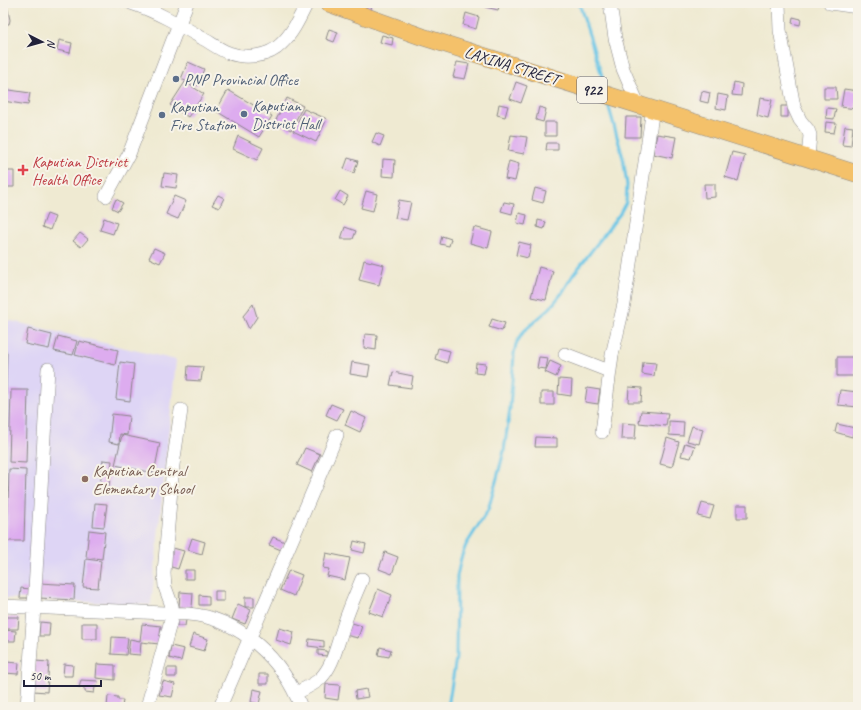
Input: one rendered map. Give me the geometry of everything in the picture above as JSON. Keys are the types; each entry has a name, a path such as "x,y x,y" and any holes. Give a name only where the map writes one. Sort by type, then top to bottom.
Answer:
{"main road":[{"name":"LAXINA STREET","path":"328,3 423,37 858,174"}],"street":[{"path":"131,3 179,25 229,53 240,56 254,56 268,52 280,46 290,35 307,3"},
{"path":"106,196 128,154 187,3"},
{"path":"602,432 609,371 624,304 646,106 623,69 615,38 610,3"},
{"path":"779,3 780,30 794,107 796,114 810,135 808,158"},
{"path":"830,3 858,7"},
{"path":"565,354 609,371"},
{"path":"27,707 48,369"},
{"path":"147,707 173,613 165,587 164,573 173,465 181,410"},
{"path":"220,707 337,436"},
{"path":"296,693 309,687 320,679 330,666 362,579"},
{"path":"3,606 173,613 209,616 233,627 249,638 267,654 282,671 296,693 301,707"}],"shaded area":[{"name":"Kaputian Central Elementary School","path":"3,319 176,360 151,605 3,598"}],"building":[{"path":"3,3 8,10 10,20 9,24 3,24"},
{"path":"362,3 372,3 371,10 361,8"},
{"path":"486,3 500,3 498,10 485,7"},
{"path":"466,13 479,17 476,29 463,25"},
{"path":"793,17 801,19 800,25 792,23"},
{"path":"329,29 338,32 334,42 326,39"},
{"path":"382,35 393,38 392,45 380,42"},
{"path":"59,40 72,43 70,53 57,50"},
{"path":"188,62 204,69 197,86 181,79"},
{"path":"457,62 469,64 465,79 453,77"},
{"path":"185,82 204,94 188,117 170,105"},
{"path":"516,82 527,86 521,103 510,99"},
{"path":"734,82 742,84 741,96 732,95"},
{"path":"824,87 836,87 837,99 824,99"},
{"path":"3,89 30,93 28,105 3,101"},
{"path":"844,89 858,91 856,109 841,107"},
{"name":"Kaputian District Hall","path":"228,90 272,116 259,137 216,111"},
{"path":"702,91 710,93 708,103 700,101"},
{"path":"718,94 728,96 726,110 716,108"},
{"path":"287,98 303,106 291,130 275,122"},
{"path":"760,98 772,100 768,118 757,115"},
{"path":"499,104 508,106 505,117 497,115"},
{"path":"781,106 788,106 788,117 781,117"},
{"path":"539,107 546,109 543,122 536,120"},
{"path":"827,108 836,109 834,119 826,118"},
{"path":"304,109 327,119 316,142 293,131"},
{"path":"626,117 641,117 640,137 625,137"},
{"path":"545,122 556,122 556,136 545,136"},
{"path":"826,122 836,123 834,133 825,132"},
{"path":"845,126 853,127 851,146 842,145"},
{"path":"376,133 384,136 380,146 372,142"},
{"path":"657,134 676,137 672,158 653,154"},
{"path":"511,135 527,137 524,154 508,151"},
{"path":"238,136 263,148 257,160 233,149"},
{"path":"547,143 558,143 558,150 546,150"},
{"path":"732,152 745,155 738,181 725,177"},
{"path":"348,158 358,161 354,173 344,169"},
{"path":"383,159 395,160 394,177 382,176"},
{"path":"509,161 519,164 515,181 505,179"},
{"path":"3,171 14,171 14,187 3,187"},
{"path":"164,173 178,175 176,188 162,186"},
{"path":"704,184 715,184 715,197 705,198"},
{"path":"535,188 546,191 543,203 532,200"},
{"path":"340,191 348,196 343,205 335,200"},
{"path":"366,191 377,194 373,211 361,208"},
{"path":"218,195 224,198 219,208 212,205"},
{"path":"174,196 186,201 178,219 166,214"},
{"path":"116,199 123,203 118,211 112,208"},
{"path":"399,200 411,202 407,220 395,218"},
{"path":"504,202 514,204 512,214 501,211"},
{"path":"519,213 527,215 525,225 517,223"},
{"path":"47,214 55,217 50,230 42,227"},
{"path":"104,218 117,223 113,234 100,230"},
{"path":"538,220 546,222 544,229 537,227"},
{"path":"345,227 356,231 353,239 341,239"},
{"path":"474,227 492,232 488,248 470,243"},
{"path":"80,233 88,239 81,247 73,241"},
{"path":"442,236 451,239 449,246 440,244"},
{"path":"519,242 531,245 528,258 516,255"},
{"path":"154,248 165,253 160,263 149,258"},
{"path":"364,260 384,265 379,285 359,280"},
{"path":"539,267 553,271 546,300 531,297"},
{"path":"253,304 257,317 249,329 243,316"},
{"path":"492,319 505,323 502,331 489,327"},
{"path":"3,328 6,328 4,338 3,338"},
{"path":"28,329 52,335 49,349 25,344"},
{"path":"365,334 377,335 376,350 364,348"},
{"path":"58,336 77,341 73,355 54,351"},
{"path":"79,341 118,350 115,365 75,355"},
{"path":"438,348 450,351 447,363 435,359"},
{"path":"3,352 7,352 5,427 3,427"},
{"path":"539,357 548,358 546,369 537,368"},
{"path":"837,357 855,357 855,376 837,376"},
{"path":"550,361 561,366 556,377 545,372"},
{"path":"120,362 134,364 130,401 116,399"},
{"path":"352,362 370,365 368,377 350,374"},
{"path":"643,362 656,363 654,376 642,374"},
{"path":"476,363 486,364 484,374 475,373"},
{"path":"188,366 203,367 201,381 187,380"},
{"path":"393,372 413,376 411,388 390,385"},
{"path":"559,379 572,380 571,396 558,394"},
{"path":"629,387 642,388 641,402 628,402"},
{"path":"587,388 600,390 598,404 585,402"},
{"path":"11,390 28,390 26,463 9,462"},
{"path":"840,390 858,392 858,407 838,405"},
{"path":"541,392 554,392 554,405 541,405"},
{"path":"331,404 343,409 337,420 326,415"},
{"path":"351,411 366,418 360,432 345,425"},
{"path":"641,411 668,413 666,426 639,423"},
{"path":"112,414 129,416 127,435 120,434 119,444 109,442"},
{"path":"669,421 684,422 683,436 669,435"},
{"path":"622,423 636,424 635,439 621,439"},
{"path":"837,424 855,428 852,437 835,432"},
{"path":"692,426 703,429 699,444 687,441"},
{"path":"122,435 160,443 154,473 115,465"},
{"path":"536,437 557,438 557,447 535,447"},
{"path":"667,438 679,442 672,467 660,464"},
{"path":"685,443 695,446 691,458 681,456"},
{"path":"305,448 320,454 312,472 297,465"},
{"path":"103,460 112,461 109,487 100,486"},
{"path":"9,469 26,470 24,541 7,541"},
{"path":"95,503 107,504 104,527 93,526"},
{"path":"702,503 714,506 710,519 698,516"},
{"path":"737,505 747,505 747,518 737,518"},
{"path":"89,530 105,532 102,559 86,557"},
{"path":"273,537 285,542 281,550 269,545"},
{"path":"192,538 205,542 202,554 188,550"},
{"path":"354,541 366,544 364,553 352,550"},
{"path":"173,548 184,551 178,569 168,566"},
{"path":"385,552 398,557 392,574 379,569"},
{"path":"326,553 350,558 345,580 327,576 329,569 323,568"},
{"path":"86,559 101,561 98,588 83,587"},
{"path":"185,570 194,570 194,579 185,579"},
{"path":"289,570 302,575 294,596 280,590"},
{"path":"39,583 75,585 74,600 39,598"},
{"path":"21,588 30,589 29,598 20,598"},
{"path":"378,589 392,595 383,617 369,612"},
{"path":"215,591 224,591 224,601 215,601"},
{"path":"180,592 193,593 192,608 179,607"},
{"path":"199,595 209,596 209,605 199,605"},
{"path":"245,597 254,597 254,607 245,607"},
{"path":"238,604 251,610 245,624 232,619"},
{"path":"4,617 19,617 18,629 4,629"},
{"path":"177,619 186,620 185,626 177,626"},
{"path":"40,622 50,623 49,636 39,636"},
{"path":"349,622 362,626 358,638 345,635"},
{"path":"82,623 97,623 97,639 82,639"},
{"path":"142,624 161,626 159,644 141,642 140,655 128,654 130,639 140,641"},
{"path":"279,628 294,632 291,645 276,640"},
{"path":"3,630 16,631 15,641 3,641"},
{"path":"193,634 208,639 204,651 189,647"},
{"path":"112,637 128,638 126,655 111,654"},
{"path":"309,639 324,641 324,648 308,646"},
{"path":"171,646 184,649 181,661 169,658"},
{"path":"380,647 391,650 389,657 378,655"},
{"path":"318,650 327,651 327,656 318,655"},
{"path":"35,661 49,662 47,692 33,691"},
{"path":"6,662 19,663 18,674 5,673"},
{"path":"64,664 73,665 72,676 63,676"},
{"path":"97,664 115,665 115,680 96,678"},
{"path":"167,668 176,668 176,677 167,677"},
{"path":"259,674 268,674 268,684 259,684"},
{"path":"81,680 98,681 94,693 85,692 85,689 79,688"},
{"path":"163,681 175,684 172,697 159,695"},
{"path":"326,684 340,685 338,700 325,698"},
{"path":"253,689 262,691 259,704 251,702"},
{"path":"366,689 368,697 356,699 355,691"},
{"path":"108,696 118,697 118,700 123,700 122,707 107,707"}],"waterway":[{"path":"579,3 602,76"},
{"path":"448,707 456,658 457,576 466,545 488,510 504,451 516,344 524,331 550,308 562,293 573,275 619,215 626,202 627,185 623,158 608,104"}],"place":[{"name":"PNP Provincial Office","path":"176,79"},
{"name":"Kaputian District Hall","path":"244,114"},
{"name":"Kaputian Fire Station","path":"162,115"},
{"name":"Kaputian District Health Office","path":"23,170"},
{"name":"Kaputian Central Elementary School","path":"85,479"}]}
